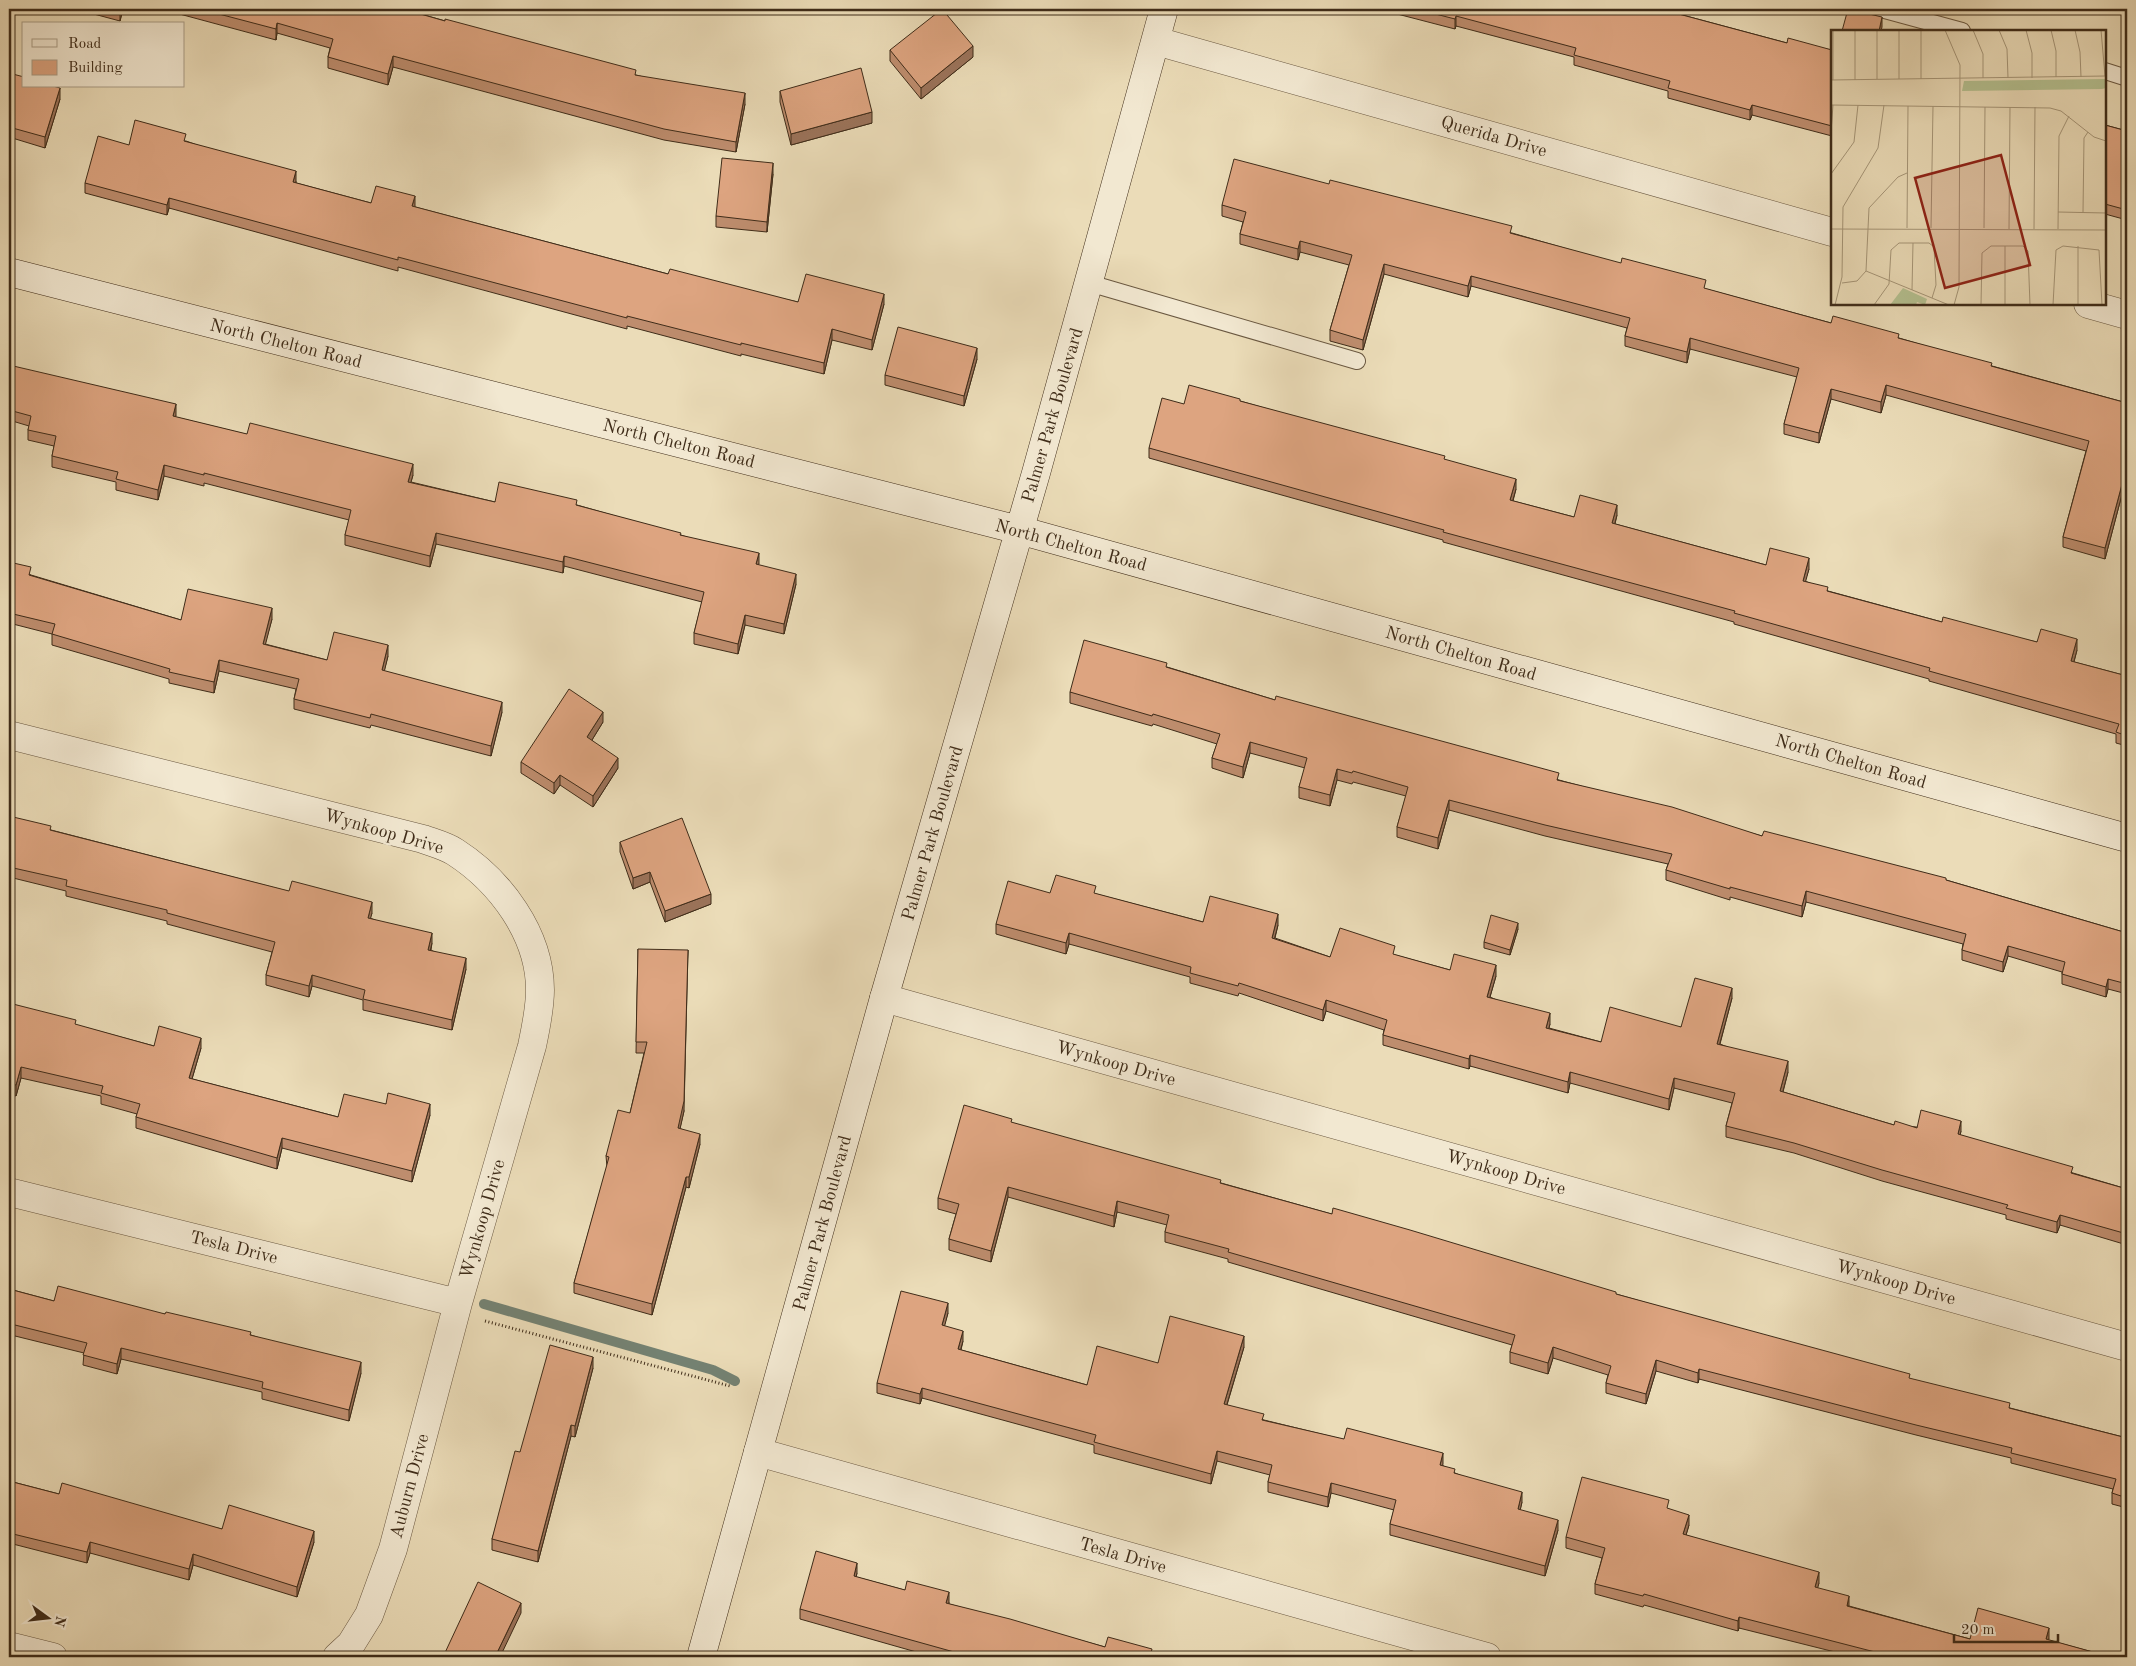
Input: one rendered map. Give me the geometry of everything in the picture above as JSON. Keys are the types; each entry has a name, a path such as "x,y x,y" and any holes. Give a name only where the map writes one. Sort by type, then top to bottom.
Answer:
{"street":[{"name":"Palmer Park Boulevard","path":"701,1657 884,998 1020,530 1164,9"},
{"name":"Querida Drive","path":"1156,41 1831,232"},
{"name":"North Chelton Road","path":"9,272 1020,530 2127,838"},
{"path":"2092,305 2127,315"},
{"name":"Wynkoop Drive","path":"9,735 423,839 453,851 481,871 503,894 522,921 534,954 540,988 539,1015 457,1308"},
{"name":"Wynkoop Drive","path":"884,998 2127,1347"},
{"name":"Tesla Drive","path":"9,1192 457,1308"},
{"name":"Auburn Drive","path":"336,1657 351,1644 369,1615 382,1582 393,1548 457,1308"},
{"name":"Tesla Drive","path":"758,1452 1487,1657"},
{"path":"9,1646 53,1657"}],"lane":[{"path":"1881,9 1958,30"},
{"path":"2106,72 2127,78"},
{"path":"1089,283 1357,361"}],"path":[{"path":"457,1308 730,1386"}],"building":[{"path":"200,9 403,9 636,70 635,75 745,93 736,142 664,129 393,56 388,74 328,57 333,39 277,23 276,29"},
{"path":"942,9 973,46 921,88 890,50"},
{"path":"1416,9 1660,9 1787,43 1788,38 1831,50 1831,126 1752,105 1750,110 1668,88 1670,81 1574,55 1576,48 1456,16 1455,19"},
{"path":"1848,9 1882,17 1879,30 1842,30"},
{"path":"861,68 872,112 791,134 780,91"},
{"path":"9,73 22,76 22,88 60,88 45,137 9,127"},
{"path":"135,120 186,134 184,141 296,171 293,182 371,203 376,186 415,196 412,206 668,274 670,269 798,302 806,274 884,294 872,340 832,329 824,363 741,343 741,345 627,316 627,318 398,257 398,260 169,198 167,205 85,183 98,136 129,145"},
{"path":"2106,125 2127,131 2127,210 2106,204"},
{"path":"722,158 773,163 767,222 716,216"},
{"path":"1234,159 1329,184 1330,180 1512,226 1510,233 1621,263 1622,258 1706,280 1704,288 1831,323 1833,316 1899,334 1898,338 1992,363 1991,366 2127,403 2127,473 2125,473 2105,548 2063,537 2089,441 1886,385 1881,402 1831,389 1819,433 1784,424 1799,368 1690,338 1687,352 1625,336 1630,318 1471,276 1468,286 1384,264 1363,340 1330,330 1352,255 1300,241 1298,249 1240,234 1246,212 1222,205"},
{"path":"898,327 977,348 964,396 885,375"},
{"path":"9,365 176,404 173,416 247,434 250,423 413,464 408,482 495,502 499,482 577,500 576,505 681,533 680,535 759,553 756,564 796,574 784,624 745,615 738,644 694,633 704,592 564,556 563,562 436,533 430,556 345,535 351,510 204,473 204,475 164,465 158,490 116,479 118,472 52,456 56,436 28,430 31,416 9,410"},
{"path":"1189,385 1240,399 1240,401 1445,456 1444,459 1516,479 1510,500 1574,517 1580,495 1617,505 1612,523 1766,565 1770,548 1809,558 1803,581 1828,587 1827,591 1942,622 1943,617 2037,642 2041,629 2077,639 2071,661 2127,676 2127,736 2116,732 2119,724 1929,671 1930,668 1734,613 1735,611 1443,532 1444,530 1149,448 1162,398 1184,404"},
{"path":"9,562 31,567 29,575 181,620 188,589 272,608 263,644 327,660 334,632 388,645 382,670 502,702 491,746 371,714 370,718 294,699 299,679 219,660 214,682 169,672 170,669 52,634 55,624 9,613"},
{"path":"1084,640 1167,663 1166,667 1275,700 1276,696 1559,773 1557,780 1672,807 1762,836 1764,831 1946,878 1946,880 2127,933 2127,984 2108,979 2106,987 2062,974 2065,962 2008,946 2003,962 1962,950 1966,934 1806,891 1802,906 1730,887 1730,889 1666,870 1672,854 1545,825 1449,800 1438,838 1397,827 1408,787 1353,771 1352,773 1337,769 1330,795 1299,787 1307,758 1250,742 1243,767 1212,758 1220,734 1070,692"},
{"path":"569,689 603,712 587,737 618,758 593,796 560,775 554,783 521,762"},
{"path":"9,816 51,826 50,830 289,891 292,881 372,902 368,918 432,933 428,950 466,958 452,1020 363,999 365,990 312,975 309,986 266,975 275,942 167,913 167,910 66,886 67,880 9,867"},
{"path":"682,818 711,894 665,911 650,872 633,878 620,842"},
{"path":"1056,875 1096,886 1094,893 1203,922 1210,896 1278,914 1272,938 1330,957 1340,928 1395,946 1393,954 1450,970 1454,954 1496,965 1487,997 1550,1013 1546,1028 1601,1042 1610,1007 1681,1027 1695,978 1732,988 1717,1044 1788,1061 1780,1091 1894,1125 1895,1121 1917,1128 1921,1110 1961,1121 1958,1134 2073,1167 2071,1173 2127,1189 2127,1234 2060,1215 2057,1222 2006,1208 2008,1205 1794,1143 1726,1126 1735,1093 1674,1078 1669,1099 1570,1072 1568,1082 1470,1055 1469,1059 1383,1035 1387,1020 1326,1000 1323,1010 1239,983 1238,986 1190,973 1191,967 1069,933 1066,943 996,924 1008,881 1050,893"},
{"path":"1491,915 1518,923 1510,950 1484,942"},
{"path":"638,949 688,950 684,1101 678,1128 700,1134 689,1177 686,1177 652,1304 574,1283 609,1157 606,1156 618,1110 630,1113 647,1042 636,1042"},
{"path":"9,1003 76,1020 75,1024 154,1046 159,1026 201,1038 189,1078 338,1117 344,1094 386,1104 388,1093 430,1104 412,1171 282,1138 277,1158 136,1117 140,1104 101,1093 103,1086 21,1067 16,1085 9,1084"},
{"path":"964,1105 1012,1119 1011,1122 1221,1180 1220,1183 1332,1214 1333,1208 1616,1292 1616,1294 1910,1374 1909,1378 2010,1403 2009,1408 2127,1438 2127,1498 2112,1493 2116,1479 2011,1453 2012,1448 1699,1369 1698,1373 1656,1360 1646,1394 1606,1383 1611,1366 1553,1347 1548,1363 1510,1352 1515,1335 1228,1252 1229,1249 1165,1232 1169,1215 1117,1201 1114,1216 1008,1187 991,1251 949,1239 959,1204 938,1198"},
{"path":"58,1286 165,1314 166,1312 251,1332 250,1335 361,1362 349,1410 262,1388 263,1382 121,1348 117,1364 83,1355 87,1343 11,1324 9,1333 9,1289 54,1301"},
{"path":"901,1291 948,1303 942,1325 963,1331 958,1349 1087,1385 1097,1346 1158,1363 1170,1316 1244,1336 1224,1404 1264,1414 1262,1420 1344,1439 1347,1428 1443,1453 1440,1465 1455,1469 1454,1473 1522,1492 1518,1509 1558,1520 1545,1566 1390,1524 1396,1500 1331,1483 1328,1497 1268,1482 1272,1465 1217,1451 1211,1474 1094,1442 1096,1435 922,1388 920,1394 877,1383"},
{"path":"550,1345 593,1357 575,1426 571,1425 538,1551 492,1539 515,1451 520,1452"},
{"path":"1582,1477 1669,1500 1667,1508 1689,1515 1683,1534 1819,1572 1815,1587 1849,1596 1847,1606 1970,1639 1978,1608 2049,1628 2046,1639 2111,1657 1874,1657 1875,1652 1739,1617 1738,1621 1644,1594 1643,1596 1595,1584 1605,1548 1566,1537"},
{"path":"9,1481 59,1494 62,1483 222,1529 229,1505 314,1531 297,1587 193,1554 189,1569 90,1542 87,1552 9,1533"},
{"path":"816,1551 857,1563 854,1576 905,1590 907,1581 949,1592 946,1603 1010,1619 1105,1647 1108,1637 1152,1649 1150,1657 972,1657 800,1609"},
{"path":"2127,1560 2127,1573 2124,1572"},
{"path":"478,1582 521,1603 495,1657 443,1657"}],"waterway":[{"path":"484,1304 713,1370 735,1381"}]}
